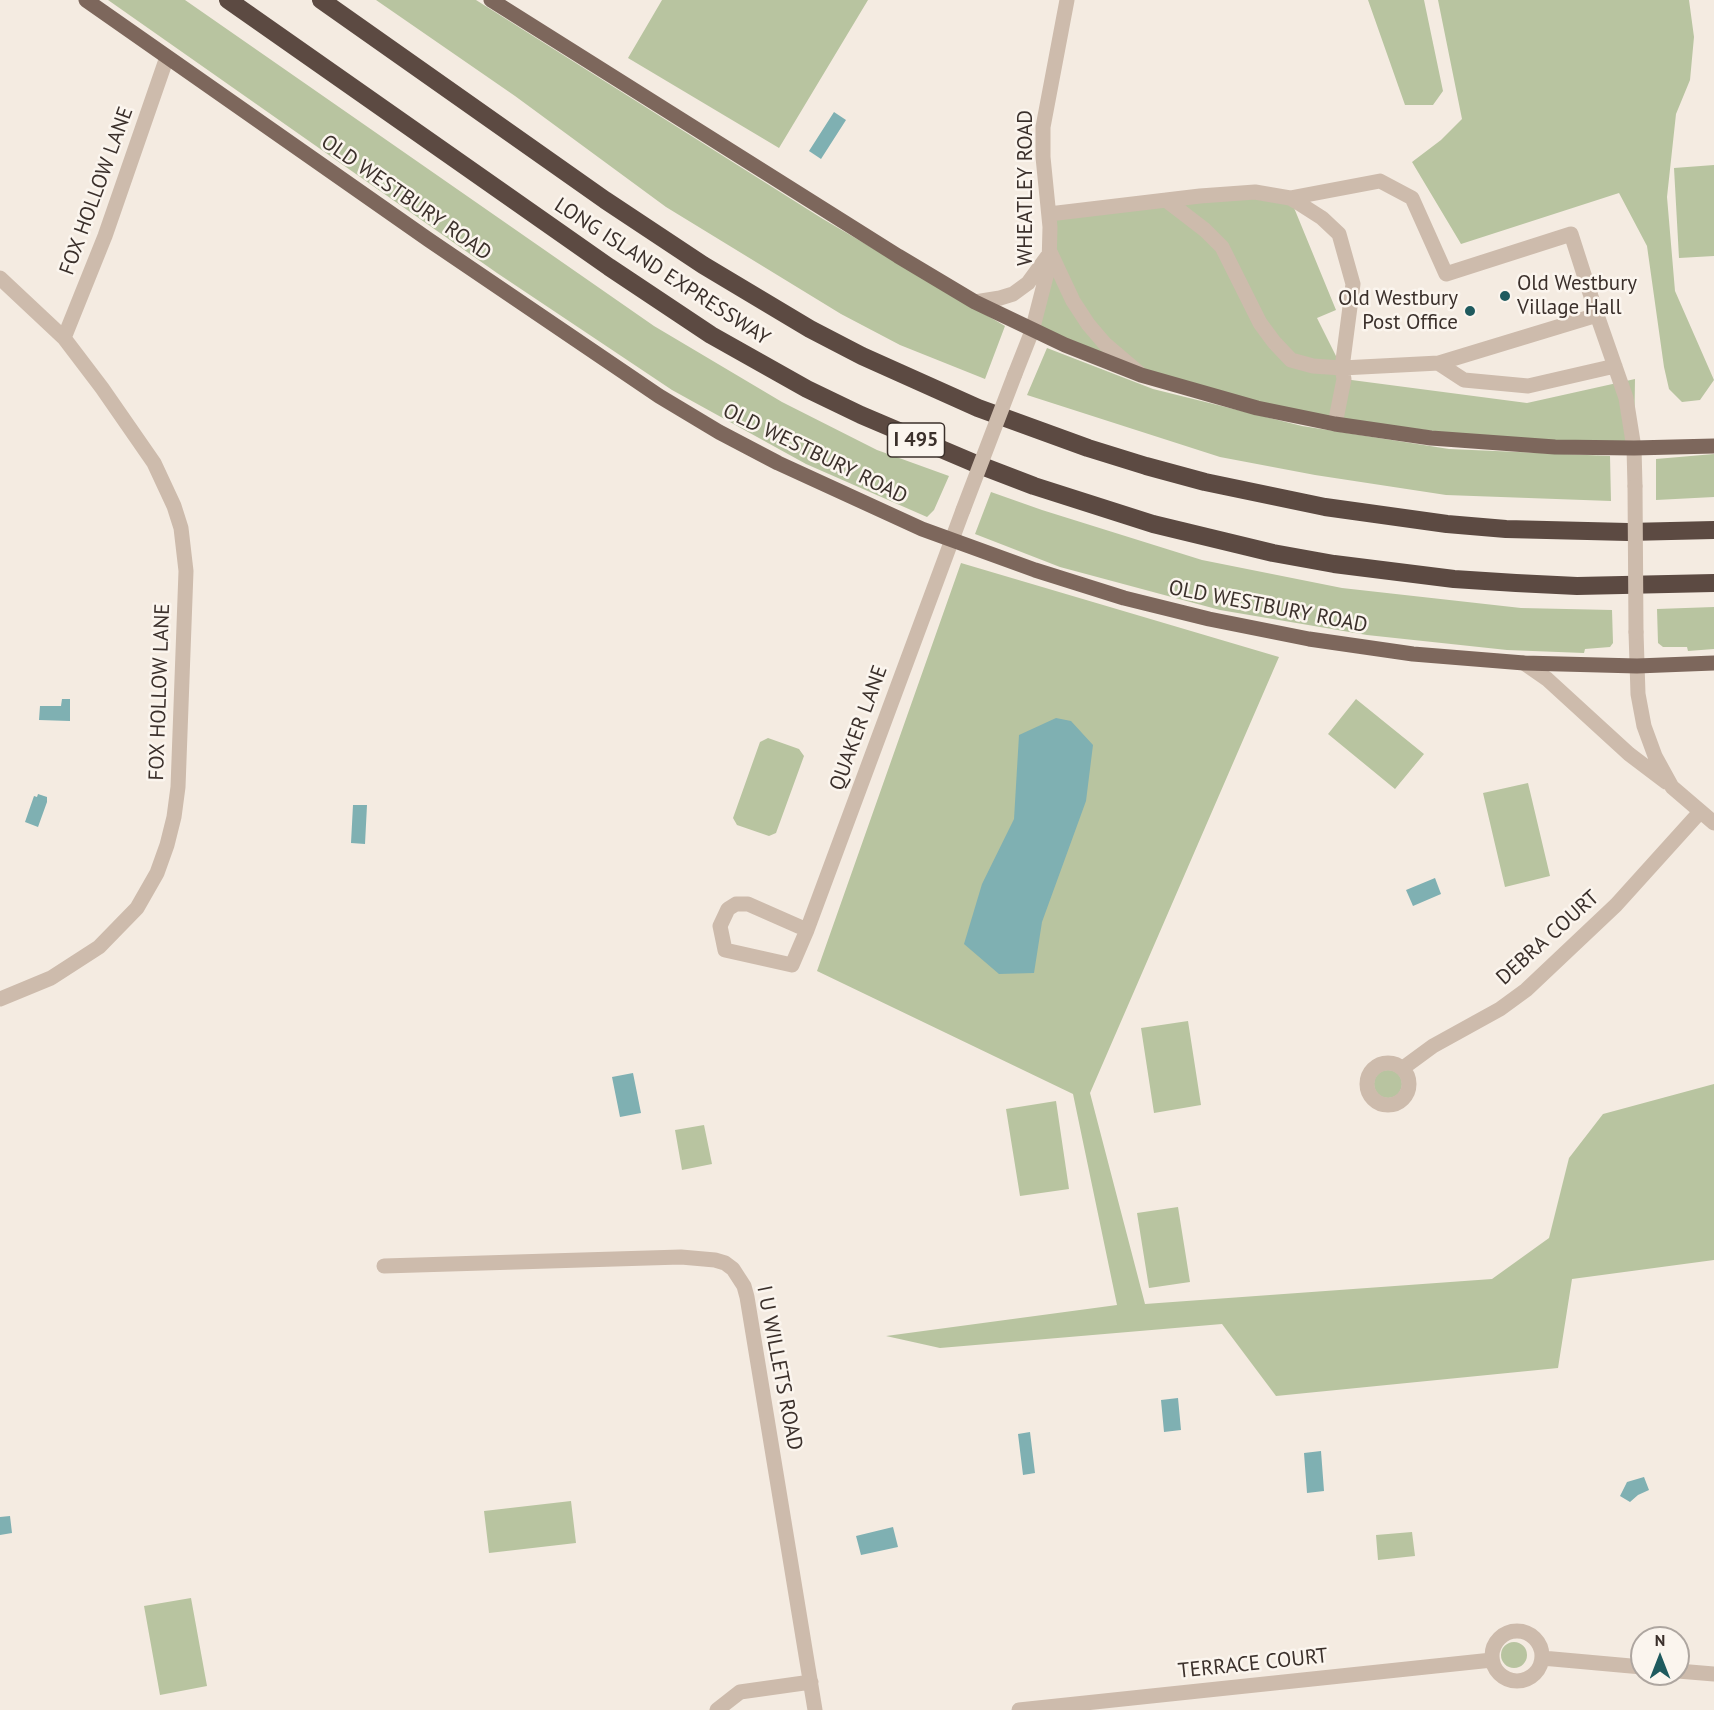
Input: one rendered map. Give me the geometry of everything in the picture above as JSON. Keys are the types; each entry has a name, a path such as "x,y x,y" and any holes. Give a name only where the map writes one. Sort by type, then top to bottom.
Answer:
{"highway":[{"name":"LONG ISLAND EXPRESSWAY","path":"228,0 643,291 711,335 789,379 861,415 974,463 1034,486 1153,524 1273,553 1334,564 1516,583 1576,586 1714,584"},
{"name":"LONG ISLAND EXPRESSWAY","path":"321,0 605,200 703,265 810,329 978,408 1088,448 1146,466 1226,487 1325,507 1395,518 1506,529 1618,532 1714,530"}],"main road":[{"name":"OLD WESTBURY ROAD","path":"86,0 518,302 659,396 777,463 886,514 952,541 1102,592 1219,621 1360,647 1454,658 1524,663 1636,666 1714,663"},
{"path":"491,0 975,302 1032,331 1141,375 1257,408 1335,423 1472,442 1555,447 1714,446"}],"street":[{"name":"WHEATLEY ROAD","path":"952,541 1032,331 1044,291 1050,252 1043,127 1067,0"},
{"name":"FOX HOLLOW LANE","path":"64,338 105,236 167,57"},
{"path":"1049,214 1255,192 1290,198 1380,181 1412,198 1446,274 1571,234 1626,398 1634,448 1638,693 1644,726 1662,771 1672,787"},
{"path":"1290,198 1322,218 1339,234 1353,284 1342,368 1344,379 1335,423"},
{"path":"1166,200 1222,246 1260,323 1274,342 1291,360 1312,366 1342,368 1438,363 1597,315"},
{"path":"975,302 1013,294 1035,275 1050,252"},
{"path":"1050,252 1073,301 1088,324 1105,344 1141,375"},
{"name":"FOX HOLLOW LANE","path":"0,278 64,338 154,463 174,506 181,528 186,571 178,787 174,818 157,873 137,908 99,947 51,978 0,999"},
{"path":"1438,363 1464,380 1528,386 1615,366"},
{"name":"QUAKER LANE","path":"807,930 748,904 736,904 728,909 720,926 725,950 792,965 807,930 952,541"},
{"path":"1524,663 1547,680 1629,754 1714,823"},
{"name":"DEBRA COURT","path":"1403,1068 1433,1046 1482,1020 1526,990 1616,905 1700,812"},
{"name":"I U WILLETS ROAD","path":"384,1266 681,1257 715,1260 733,1269 744,1286 747,1297 815,1710"},
{"path":"1515,1630 1532,1635 1538,1641 1542,1658 1536,1672 1522,1680 1506,1679 1494,1668 1492,1660 1494,1644 1500,1637 1515,1630"},
{"path":"1542,1658 1630,1666"},
{"name":"TERRACE COURT","path":"1018,1710 1492,1660"},
{"path":"1690,1672 1714,1674"},
{"path":"717,1710 740,1692 812,1682"}],"green space":[{"path":"108,0 185,0 654,326 782,402 877,450 949,476 934,510 927,517 806,464 672,390 497,273"},
{"path":"376,0 476,0 823,219 1005,326 985,379 900,345 841,314 666,207 515,96"},
{"path":"662,0 868,0 779,148 628,58"},
{"path":"1368,0 1424,0 1443,91 1433,105 1405,105"},
{"path":"1438,0 1689,0 1694,37 1690,80 1676,114 1667,197 1675,291 1714,380 1700,400 1682,402 1669,389 1647,246 1619,193 1461,244 1412,162 1441,140 1462,119"},
{"path":"1714,165 1714,256 1679,258 1674,168"},
{"path":"1200,196 1290,198 1336,310 1317,318 1342,368 1344,379 1527,403 1635,379 1634,448 1555,447 1257,408 1032,331 1049,214"},
{"path":"1047,348 1153,389 1302,426 1449,449 1610,456 1611,501 1446,495 1315,475 1220,457 1027,395"},
{"path":"1714,454 1714,497 1656,500 1656,459"},
{"path":"991,492 1202,560 1342,588 1521,608 1612,610 1613,643 1610,647 1585,649 1584,653 1507,650 1367,635 1220,610 1060,567 975,534"},
{"path":"961,563 1279,657 1090,1093 1145,1304 1492,1279 1549,1238 1569,1158 1603,1114 1714,1084 1714,1260 1572,1279 1558,1368 1276,1396 1222,1324 940,1348 886,1336 1117,1305 1073,1094 817,971"},
{"path":"1714,607 1714,649 1688,651 1687,647 1663,647 1658,643 1657,609"},
{"path":"1356,699 1424,754 1395,789 1328,734"},
{"path":"768,738 799,749 804,756 776,833 769,836 737,825 733,818 760,742"},
{"path":"1528,783 1550,876 1505,887 1483,793"},
{"path":"1188,1021 1201,1105 1154,1113 1141,1028"},
{"path":"1388,1070 1398,1074 1402,1084 1398,1094 1388,1098 1378,1094 1374,1084 1378,1074"},
{"path":"1056,1101 1069,1189 1020,1196 1006,1109"},
{"path":"704,1125 712,1164 682,1170 675,1130"},
{"path":"1178,1207 1190,1282 1149,1288 1137,1213"},
{"path":"571,1501 576,1543 489,1553 484,1511"},
{"path":"1412,1532 1415,1556 1378,1560 1376,1535"},
{"path":"191,1598 207,1686 160,1695 144,1606"},
{"path":"1514,1642 1523,1646 1527,1655 1523,1664 1514,1668 1505,1664 1501,1655 1505,1646"}],"water":[{"path":"834,112 846,120 821,159 809,151"},
{"path":"62,699 70,699 70,721 39,720 40,706 61,706"},
{"path":"1056,718 1071,721 1093,745 1086,801 1042,922 1034,973 999,974 964,944 982,884 1014,819 1019,735"},
{"path":"38,794 47,797 47,802 38,827 25,822 34,796 37,797"},
{"path":"353,805 367,805 365,844 351,843"},
{"path":"1435,878 1441,894 1413,906 1406,890"},
{"path":"633,1073 641,1113 620,1117 612,1077"},
{"path":"1178,1398 1181,1430 1164,1432 1161,1400"},
{"path":"1030,1432 1035,1473 1023,1475 1018,1434"},
{"path":"1321,1451 1324,1491 1307,1493 1304,1453"},
{"path":"1644,1477 1649,1490 1630,1502 1620,1496 1627,1482"},
{"path":"10,1516 12,1533 0,1535 0,1517"},
{"path":"893,1527 898,1547 861,1555 856,1536"}],"place":[{"name":"Old Westbury Village Hall","path":"1505,296"},
{"name":"Old Westbury Post Office","path":"1470,311"}]}
